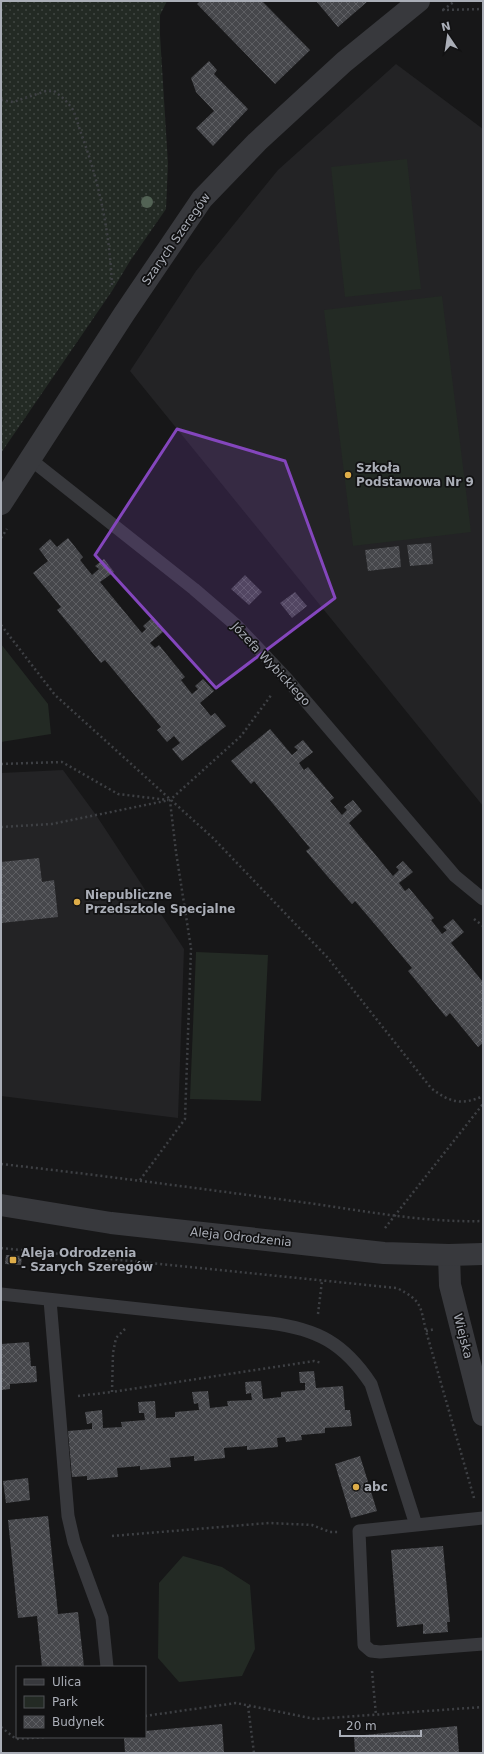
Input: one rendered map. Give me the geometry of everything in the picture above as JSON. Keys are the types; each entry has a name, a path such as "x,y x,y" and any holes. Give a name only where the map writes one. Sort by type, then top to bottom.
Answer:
{"street":[{"name":"Szarych Szeregów","path":"1,504 124,314 202,199 256,142 344,62 419,1"},
{"name":"Aleja Odrodzenia","path":"1,1205 119,1224 384,1253 449,1256 483,1254"},
{"name":"Wiejska","path":"449,1256 450,1285 483,1415"}],"lane":[{"name":"Józefa Wybickiego","path":"30,459 194,589 237,626 286,678 455,876 483,899"},
{"path":"1,1294 294,1326 316,1334 341,1349 360,1368 371,1384 416,1525"},
{"path":"50,1300 68,1516 74,1542 102,1618 107,1666"},
{"path":"481,1519 359,1531 364,1645 371,1651 380,1652 483,1644"}],"path":[{"path":"436,15 455,1"},
{"path":"442,10 483,9"},
{"path":"1,100 13,102 46,91 54,91 65,99 72,110 89,155 100,193 111,263 112,291 124,314"},
{"path":"1,538 10,525"},
{"path":"1,625 55,695 213,838 328,958 431,1088 444,1098 460,1102 483,1096"},
{"path":"1,827 52,824 170,800 241,736 272,693"},
{"path":"1,764 62,762 118,794 170,800"},
{"path":"140,1180 185,1119 191,948 176,852 170,800"},
{"path":"469,913 483,926"},
{"path":"385,1228 483,1104"},
{"path":"1,1164 140,1180 455,1222 483,1221"},
{"path":"1,1248 397,1288 412,1296 420,1304 426,1332 481,1519"},
{"path":"126,1328 116,1338 112,1353 112,1392 314,1361 328,1365"},
{"path":"112,1536 269,1523 312,1525 330,1532 359,1531"},
{"path":"371,1651 376,1715"},
{"path":"146,1716 236,1703 315,1719 483,1707"},
{"path":"248,1706 254,1753"},
{"path":"1,1727 16,1739 32,1738"}],"highlighted area":[{"path":"177,429 285,461 335,598 216,688 95,555"}],"shaded area":[{"name":"Szkoła Podstawowa Nr 9","path":"396,64 483,129 483,806 130,371 196,271 278,170"},
{"name":"Niepubliczne Przedszkole Specjalne","path":"63,770 96,815 184,949 178,1118 1,1096 1,773"}],"green space":[{"path":"1,1 167,1 160,15 160,35 168,164 166,209 130,261 112,291 1,453"},
{"path":"407,159 421,289 345,297 331,167"},
{"path":"442,296 471,532 353,546 324,310"},
{"path":"1,644 48,704 51,734 1,742"},
{"path":"196,952 268,955 261,1101 190,1099"},
{"path":"183,1556 222,1567 250,1585 255,1649 242,1676 179,1682 158,1658 159,1583"}],"building":[{"path":"200,1 262,1 310,50 275,84 197,4"},
{"path":"316,1 368,1 338,27"},
{"path":"209,61 217,70 214,74 248,109 213,146 196,128 214,111 196,92 191,78"},
{"path":"68,538 83,557 80,560 92,575 99,569 95,566 104,559 114,572 100,582 142,633 146,629 143,626 153,617 164,631 150,643 155,648 159,645 185,677 181,680 192,694 198,689 195,686 203,679 214,691 200,703 211,716 215,713 226,726 182,761 172,749 180,743 174,736 167,742 157,730 161,727 105,660 101,663 57,610 61,607 33,573 48,561 39,549 50,539 57,547"},
{"path":"431,543 433,564 410,566 407,545"},
{"path":"399,546 401,567 368,571 365,550"},
{"path":"245,575 262,592 249,605 231,589"},
{"path":"295,592 307,606 292,618 280,603"},
{"path":"270,729 292,755 298,750 294,747 303,740 313,752 299,763 304,770 308,767 334,798 330,801 342,815 347,810 344,807 353,800 362,811 349,823 393,876 399,870 396,867 403,861 413,872 399,883 405,891 409,888 434,918 431,920 442,934 447,930 443,927 453,919 464,932 451,943 483,982 483,1043 478,1047 450,1013 446,1017 408,971 412,968 355,901 352,904 306,851 310,848 254,781 251,784 231,761"},
{"path":"39,858 42,882 54,880 58,917 1,923 1,862"},
{"path":"6,1255 22,1256 21,1265 5,1264"},
{"path":"29,1342 31,1366 36,1366 37,1382 10,1384 10,1389 1,1390 1,1344"},
{"path":"314,1371 316,1388 343,1386 345,1410 350,1410 352,1426 325,1428 325,1433 301,1435 302,1440 286,1442 285,1437 277,1438 278,1447 247,1450 247,1446 224,1448 225,1458 194,1461 194,1456 170,1458 171,1467 140,1470 140,1466 117,1468 118,1477 87,1480 87,1476 72,1477 68,1431 92,1429 92,1423 87,1424 85,1412 102,1410 103,1428 122,1427 121,1422 145,1420 144,1413 139,1413 138,1402 155,1401 156,1418 175,1417 175,1412 199,1410 198,1403 194,1404 192,1392 208,1391 210,1408 228,1406 227,1401 252,1400 251,1393 246,1394 245,1382 261,1381 263,1399 281,1397 281,1392 305,1390 305,1383 300,1383 299,1372"},
{"name":"abc","path":"360,1456 377,1511 351,1518 335,1464"},
{"path":"28,1478 30,1500 6,1503 3,1481"},
{"path":"48,1516 58,1614 78,1612 84,1666 42,1666 37,1616 18,1618 8,1520"},
{"path":"443,1546 450,1622 447,1622 448,1632 423,1634 423,1624 397,1627 391,1550"},
{"path":"222,1724 224,1753 125,1753 124,1738 146,1738 146,1731"},
{"path":"457,1726 459,1753 355,1753 354,1736"}],"place":[{"name":"Szkoła Podstawowa Nr 9","path":"348,475"},
{"name":"Niepubliczne Przedszkole Specjalne","path":"77,902"},
{"name":"Aleja Odrodzenia - Szarych Szeregów","path":"13,1260"},
{"name":"abc","path":"356,1487"}]}
